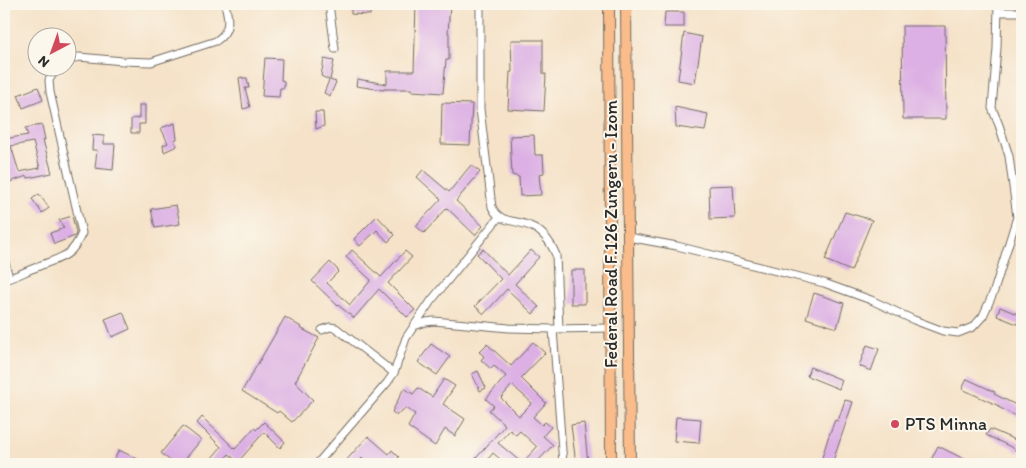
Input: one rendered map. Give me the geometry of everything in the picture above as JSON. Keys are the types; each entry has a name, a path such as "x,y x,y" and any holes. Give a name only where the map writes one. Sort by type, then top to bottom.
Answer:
{"main road":[{"name":"Federal Road F.126 Zungeru - Izom","path":"609,4 611,464"},
{"name":"Federal Road F.126 Zungeru - Izom","path":"626,4 630,464"},
{"path":"609,107 627,106"}],"street":[{"path":"78,57 123,62 151,62 216,41 227,30 228,15 225,4"},
{"path":"329,4 336,49"},
{"path":"480,4 480,109 492,207 494,213 505,220 530,225 545,237 553,247 556,256 556,329 563,464"},
{"path":"628,237 677,246 824,283 871,300 943,331 958,333 973,327 983,316 994,291 1017,217 1009,156 992,108 998,8 1022,12"},
{"path":"4,259 6,279 58,260 78,244 82,233 50,92 50,78"},
{"path":"317,464 387,383 394,373 406,338 414,326 431,301 499,217"},
{"path":"414,326 434,321 509,328 611,328"},
{"path":"322,330 330,327 336,328 394,373"},
{"path":"1019,464 1022,458"}],"building":[{"path":"351,4 371,5 370,15 351,14"},
{"path":"416,4 450,4 449,60 446,60 443,93 412,91 412,89 384,90 356,86 357,79 387,84 387,71 414,71"},
{"path":"665,12 684,12 684,27 664,27"},
{"path":"902,26 945,26 946,119 903,119"},
{"path":"684,33 702,37 695,83 678,80"},
{"path":"511,40 543,40 543,74 546,74 544,111 508,109 510,72 512,72"},
{"path":"265,58 282,59 281,80 284,81 284,88 280,88 279,97 262,96"},
{"path":"324,59 334,61 330,80 336,82 330,96 324,93 329,80 321,76"},
{"path":"239,78 247,78 249,88 245,88 250,107 243,109"},
{"path":"38,87 43,100 23,108 18,95"},
{"path":"442,103 472,104 470,145 441,144"},
{"path":"139,105 145,105 145,124 139,124 139,133 131,133 131,119 139,118"},
{"path":"675,107 708,114 705,131 676,127"},
{"path":"315,112 323,112 324,126 316,129"},
{"path":"175,123 177,139 174,140 177,146 164,152 163,145 168,143 161,128"},
{"path":"42,125 45,140 43,140 52,173 28,178 27,176 4,184 4,139 28,135 25,128","holes":["33,142 40,168 19,172 11,146"]},
{"path":"93,135 104,136 104,144 115,144 113,170 95,168 97,150 92,150"},
{"path":"534,135 535,155 543,155 544,173 539,174 541,195 520,196 519,177 512,175 510,136"},
{"path":"471,165 480,172 456,201 483,226 475,235 447,208 424,233 416,226 441,199 417,177 423,170 449,192"},
{"path":"733,185 735,218 710,219 709,186"},
{"path":"39,194 49,208 42,213 32,199"},
{"path":"176,205 180,224 155,228 151,209"},
{"path":"845,212 872,220 851,271 825,260"},
{"path":"72,216 76,232 75,236 54,244 50,233 64,228 59,220"},
{"path":"377,216 395,235 388,242 377,230 360,246 354,239"},
{"path":"483,249 508,275 531,250 539,257 515,284 539,307 533,314 507,289 484,314 475,306 501,279 477,254"},
{"path":"352,250 381,277 405,251 412,257 388,283 415,310 407,317 379,289 354,318 338,306 312,281 330,262 339,271 327,283 350,305 371,280 346,257"},
{"path":"571,270 585,270 585,304 571,304"},
{"path":"814,293 844,303 837,328 806,318"},
{"path":"1000,307 1022,316 1022,326 997,316"},
{"path":"123,312 130,329 112,337 105,319"},
{"path":"285,317 319,338 295,382 313,400 292,422 279,411 277,413 242,391"},
{"path":"533,342 545,353 521,378 546,403 533,417 542,425 545,422 551,427 543,436 553,445 535,464 506,464 493,453 484,464 471,464 505,425 489,410 494,406 486,399 506,376 494,366 491,369 481,360 484,356 479,352 487,344 511,366","holes":["512,385 532,403 519,416 501,398","510,430 516,435 520,431 537,447 522,463 498,443"]},
{"path":"431,344 450,357 437,375 418,362"},
{"path":"867,345 879,349 871,371 859,366"},
{"path":"810,367 842,380 839,389 807,376"},
{"path":"478,371 486,388 480,391 472,374"},
{"path":"444,379 455,386 443,404 465,419 455,436 445,429 435,446 408,427 415,414 406,408 396,415 392,412 404,388 413,394 418,388 432,397"},
{"path":"967,379 995,392 994,394 1022,408 1022,419 962,389"},
{"path":"845,400 853,402 832,464 820,464 835,420 838,421"},
{"path":"202,417 235,449 254,428 256,430 264,422 285,442 280,448 264,432 238,462 229,454 220,464 207,464 221,447 197,423"},
{"path":"676,417 701,419 699,443 674,441"},
{"path":"584,423 588,464 576,464 571,425"},
{"path":"183,426 201,440 181,464 174,464 161,453"},
{"path":"990,429 1022,443 1018,453 1013,448 986,435"},
{"path":"368,436 389,454 392,450 405,464 370,464 362,458 357,464 343,464"},
{"path":"938,446 974,464 945,464 932,458"},
{"path":"119,450 148,464 122,464 114,460"}],"place":[{"name":"PTS Minna","path":"895,424"}]}
